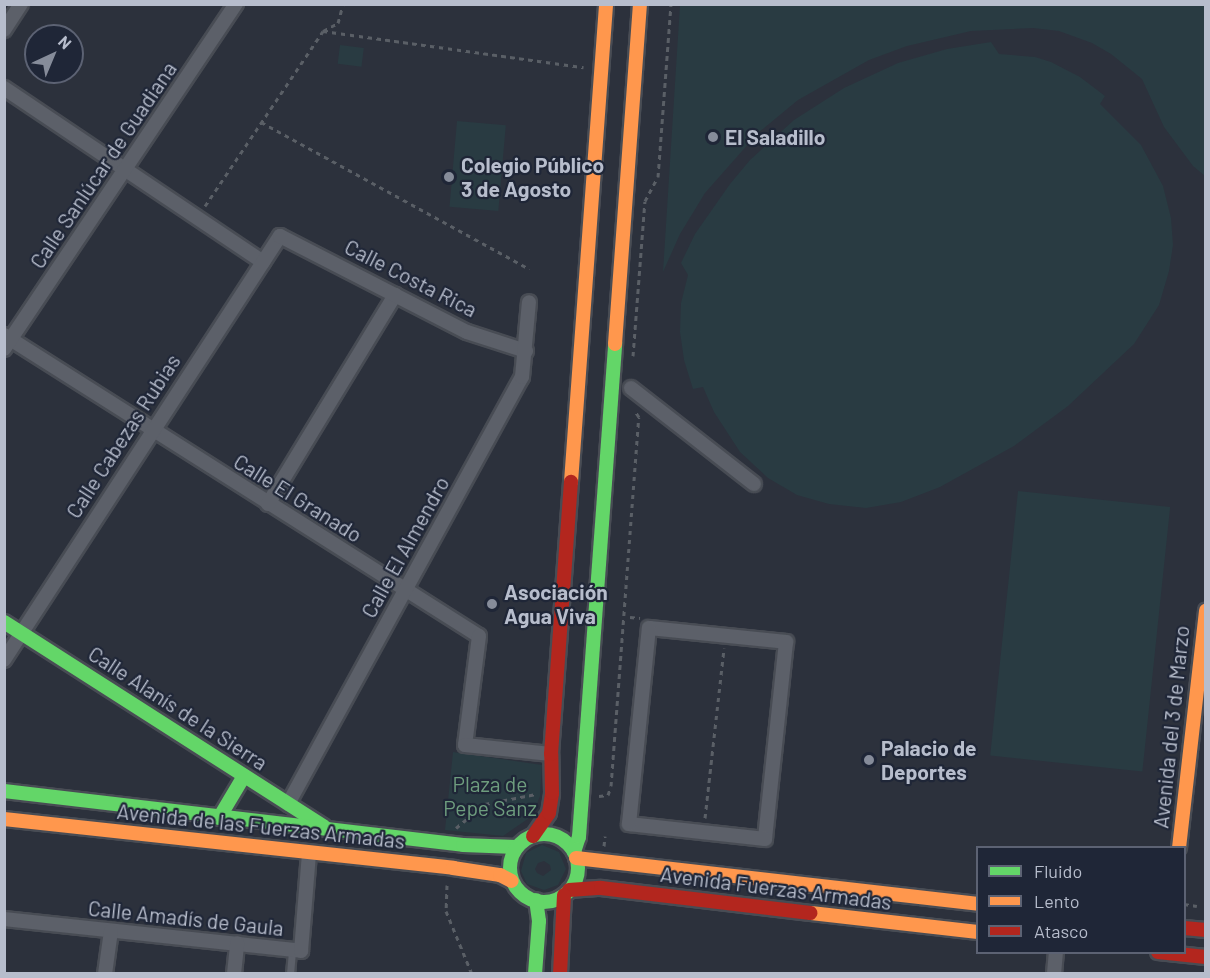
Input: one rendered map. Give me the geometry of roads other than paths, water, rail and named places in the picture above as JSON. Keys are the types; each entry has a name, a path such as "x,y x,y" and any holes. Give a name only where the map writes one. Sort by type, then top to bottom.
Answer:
{"street":[{"path":"4,30 21,4"},
{"name":"Calle Sanlúcar de Guadiana","path":"7,341 236,4"},
{"path":"606,4 551,754 553,784 549,813 533,836 516,848 510,867 512,881 522,893 536,900 550,901 566,892 577,875 575,855 579,837 640,4"},
{"path":"4,88 263,262"},
{"name":"Calle Cabezas Rubias","path":"4,660 151,430 280,236"},
{"name":"Calle Costa Rica","path":"280,236 467,332 526,351"},
{"path":"268,504 395,295"},
{"name":"Calle El Almendro","path":"288,804 522,377 529,302"},
{"name":"Calle El Granado","path":"7,341 479,636 465,745 551,754"},
{"path":"631,388 754,484"},
{"name":"Avenida del 3 de Marzo","path":"1179,846 1203,657 1206,610"},
{"name":"Calle Alanís de la Sierra","path":"4,622 328,830"},
{"path":"649,628 786,642 765,838 703,832 629,824 649,628"},
{"name":"Avenida de las Fuerzas Armadas","path":"219,818 244,776"},
{"name":"Avenida de las Fuerzas Armadas","path":"4,791 219,818 492,848 516,848"},
{"name":"Avenida de las Fuerzas Armadas","path":"4,819 453,868 500,875 512,881"},
{"path":"533,836 545,834 556,836 567,843 575,855"},
{"name":"Calle Amadís de Gaula","path":"4,919 302,951 309,853"},
{"name":"Avenida Fuerzas Armadas","path":"575,855 976,904"},
{"name":"Avenida Fuerzas Armadas","path":"566,892 601,888 976,932"},
{"path":"560,974 566,892"},
{"path":"535,974 539,921 536,900"},
{"path":"1186,928 1206,930"},
{"path":"105,974 111,931"},
{"path":"234,974 237,944"},
{"path":"1054,974 1056,954"},
{"path":"1174,954 1206,957"}],"lane":[{"path":"290,974 292,950"}],"place":[{"name":"El Saladillo","path":"713,137"},
{"name":"Colegio Público 3 de Agosto","path":"449,177"},
{"name":"Asociación Agua Viva","path":"492,604"},
{"name":"Palacio de Deportes","path":"869,760"}],"park label":[{"name":"Plaza de Pepe Sanz","path":"490,796"}]}
